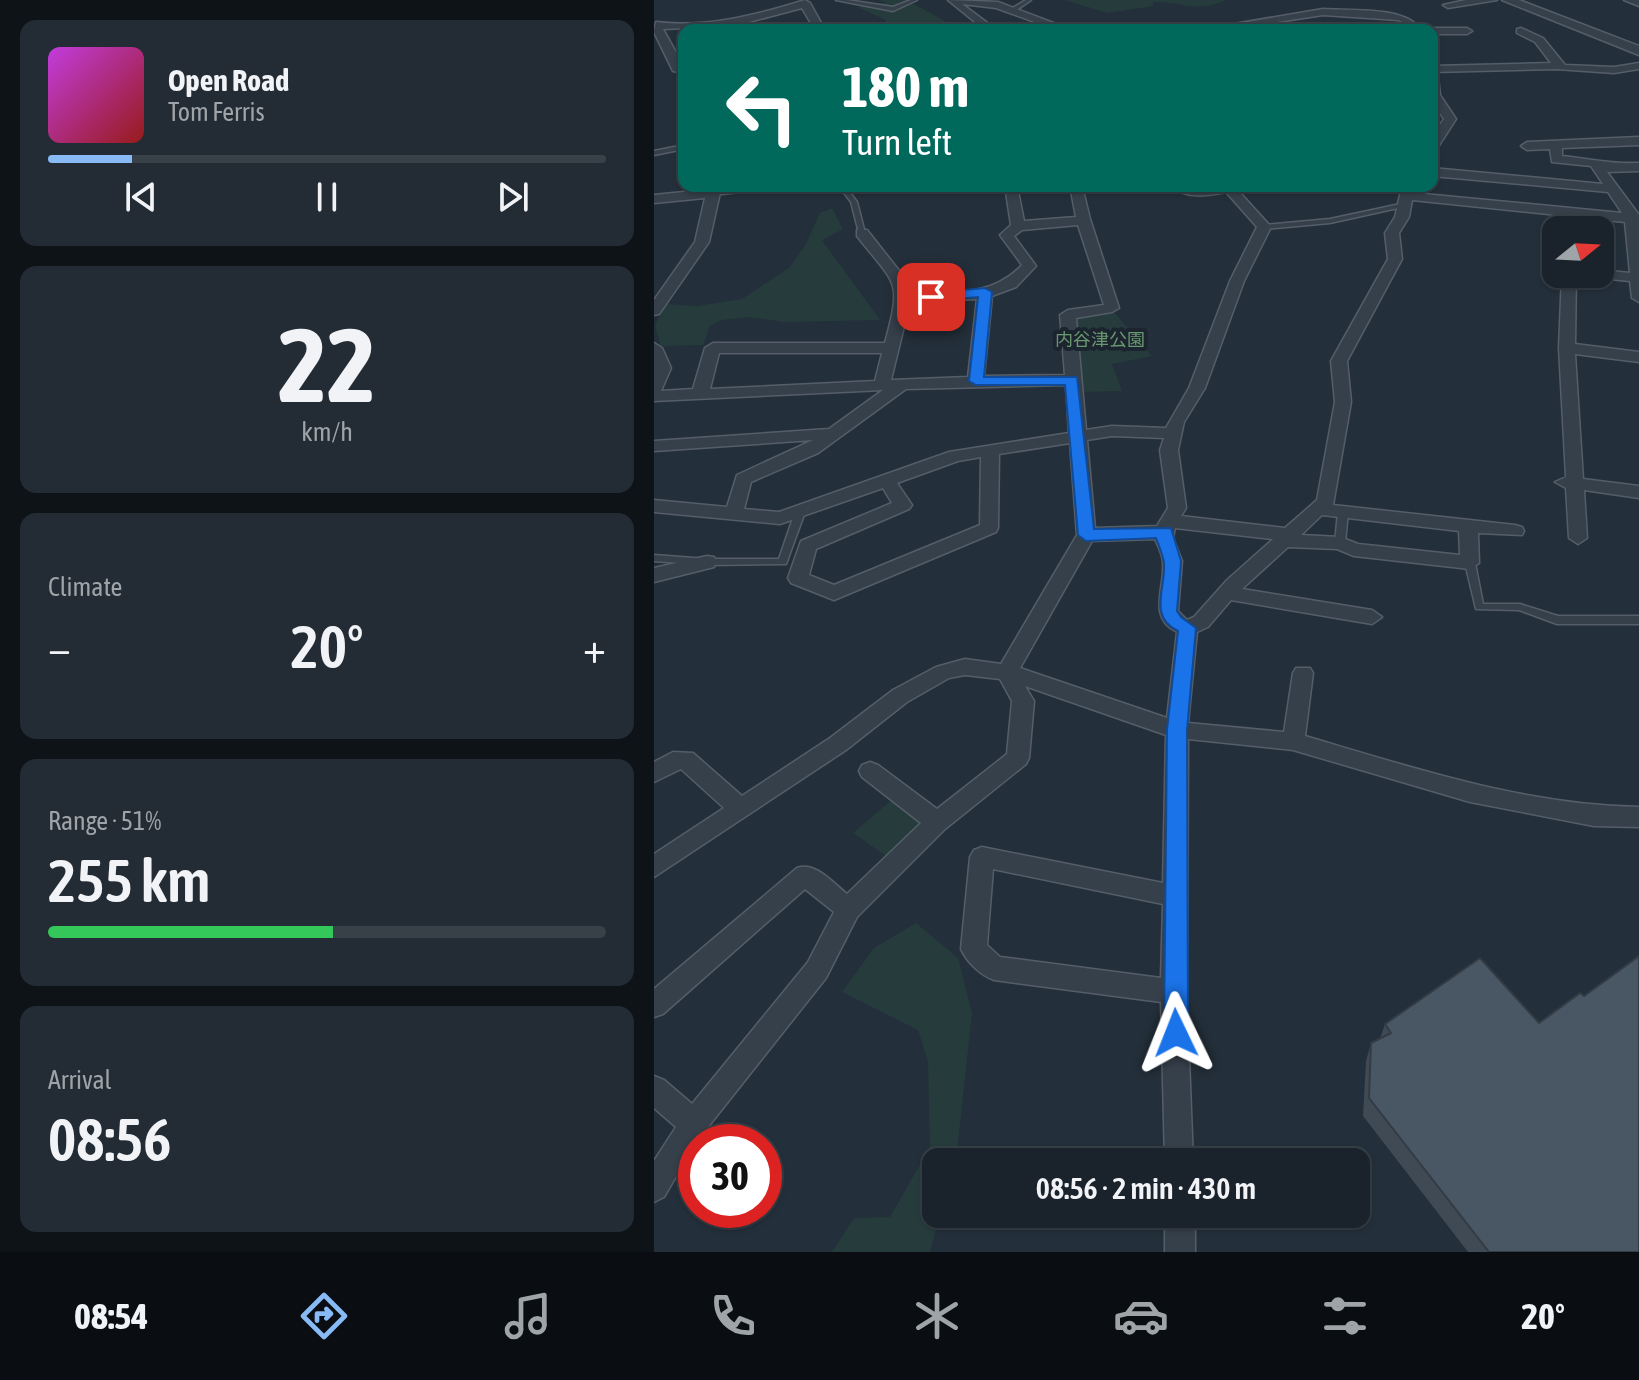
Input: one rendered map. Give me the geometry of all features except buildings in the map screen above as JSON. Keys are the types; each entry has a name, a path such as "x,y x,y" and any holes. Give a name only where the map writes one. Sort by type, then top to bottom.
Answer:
{"street":[{"path":"952,0 1013,10 1051,24"},
{"path":"952,0 984,24"},
{"path":"1448,5 1492,0"},
{"path":"1508,0 1639,51"},
{"path":"1629,0 1639,3"},
{"path":"726,24 757,19 810,2 818,24"},
{"path":"1352,24 1357,13"},
{"path":"1251,24 1302,14 1357,13 1400,17 1412,24"},
{"path":"1302,14 1307,17 1305,24"},
{"path":"757,19 760,24"},
{"path":"678,26 655,26 678,69"},
{"path":"1438,31 1467,31"},
{"path":"1521,31 1539,40 1560,66"},
{"path":"654,61 672,58"},
{"path":"1438,69 1560,66 1614,70 1639,66"},
{"path":"1438,102 1450,119 1438,132"},
{"path":"1527,146 1639,141"},
{"path":"1556,145 1556,159 1595,163 1636,219 1639,298"},
{"path":"1599,168 1639,167"},
{"path":"1438,173 1619,192"},
{"path":"1010,192 1018,212 1018,226"},
{"path":"1007,672 1086,535 1068,315 1112,308 1083,220 1077,192"},
{"path":"1233,192 1264,227 1237,281 1197,388 1176,422 1169,450 1177,508 1164,538 1173,561 1168,611 1174,622 1187,628 1201,622 1286,537 1326,502 1343,402 1339,361 1395,259 1392,233 1407,196 1636,219"},
{"path":"654,199 713,193 702,242 654,311"},
{"path":"1567,212 1567,216"},
{"path":"904,298 985,292 1010,285 1029,266 1025,258 1010,246 1007,235 1018,226 1083,220"},
{"path":"862,233 901,282 904,298 882,385"},
{"path":"1614,276 1638,278"},
{"path":"1569,288 1568,482 1578,538"},
{"path":"976,381 985,292"},
{"path":"654,348 663,368 654,389"},
{"path":"700,394 713,348 891,348"},
{"path":"1567,348 1639,357"},
{"path":"654,396 976,381 1072,380"},
{"path":"734,514 743,479 775,467 836,434 901,385"},
{"path":"654,506 780,518 955,456 1112,431 1173,433"},
{"path":"654,446 836,434"},
{"path":"887,480 903,505 808,545 798,578 834,593 989,528 990,449"},
{"path":"1568,482 1639,492"},
{"path":"1318,509 1515,531"},
{"path":"1086,535 1167,526 1340,543 1354,550 1470,563 1468,526"},
{"path":"654,575 707,562"},
{"path":"1228,593 1372,617"},
{"path":"1179,1148 1174,992 1177,730 1187,628"},
{"path":"654,867 838,744 900,696 943,672 965,667 1007,672 1177,730 1293,741 1470,793 1594,816 1639,817"},
{"path":"654,1090 694,1124 817,970 848,909 937,822 1018,758 1023,701 1007,672"},
{"path":"1293,741 1303,673"},
{"path":"654,773 673,761 685,759 740,809"},
{"path":"870,771 937,822"},
{"path":"1174,992 994,968 974,949 982,857 1175,896"},
{"path":"654,1005 805,875 848,909"},
{"path":"654,1187 678,1149"},
{"path":"1180,1228 1180,1252"}],"lane":[{"path":"838,0 893,9 915,0"},
{"path":"1013,10 1029,0"},
{"path":"654,153 678,148"},
{"path":"713,193 722,192"},
{"path":"846,192 854,202 862,233"},
{"path":"1264,227 1330,221 1407,196"},
{"path":"654,558 783,562 800,512"},
{"path":"1340,543 1343,512"},
{"path":"1470,563 1479,607 1520,607 1557,620 1639,620"}],"green space":[{"path":"879,0 913,0 910,2 951,24 884,24 886,20 857,7 886,3"},
{"path":"1064,0 1225,0 1198,7 1154,2 1153,6 1108,13"},
{"path":"832,208 843,229 822,240 880,320 785,322 749,317 721,320 710,326 703,345 661,346 655,326 666,304 697,306 742,299 789,268 805,246 820,213"},
{"name":"内谷津公園","path":"1114,312 1152,356 1112,364 1122,391 1078,392 1073,321 1080,317"},
{"path":"893,799 918,816 920,826 886,856 853,833"},
{"path":"916,923 958,958 972,1013 957,1148 929,1148 928,1062 918,1030 842,992 874,948"},
{"path":"922,1161 922,1228 936,1228 930,1252 832,1252 854,1218 890,1217"}],"route":[{"path":"931,297 985,292 976,381 1072,380 1086,535 1165,532 1164,538 1173,561 1168,611 1174,622 1187,628 1177,730 1176,1033"}]}
